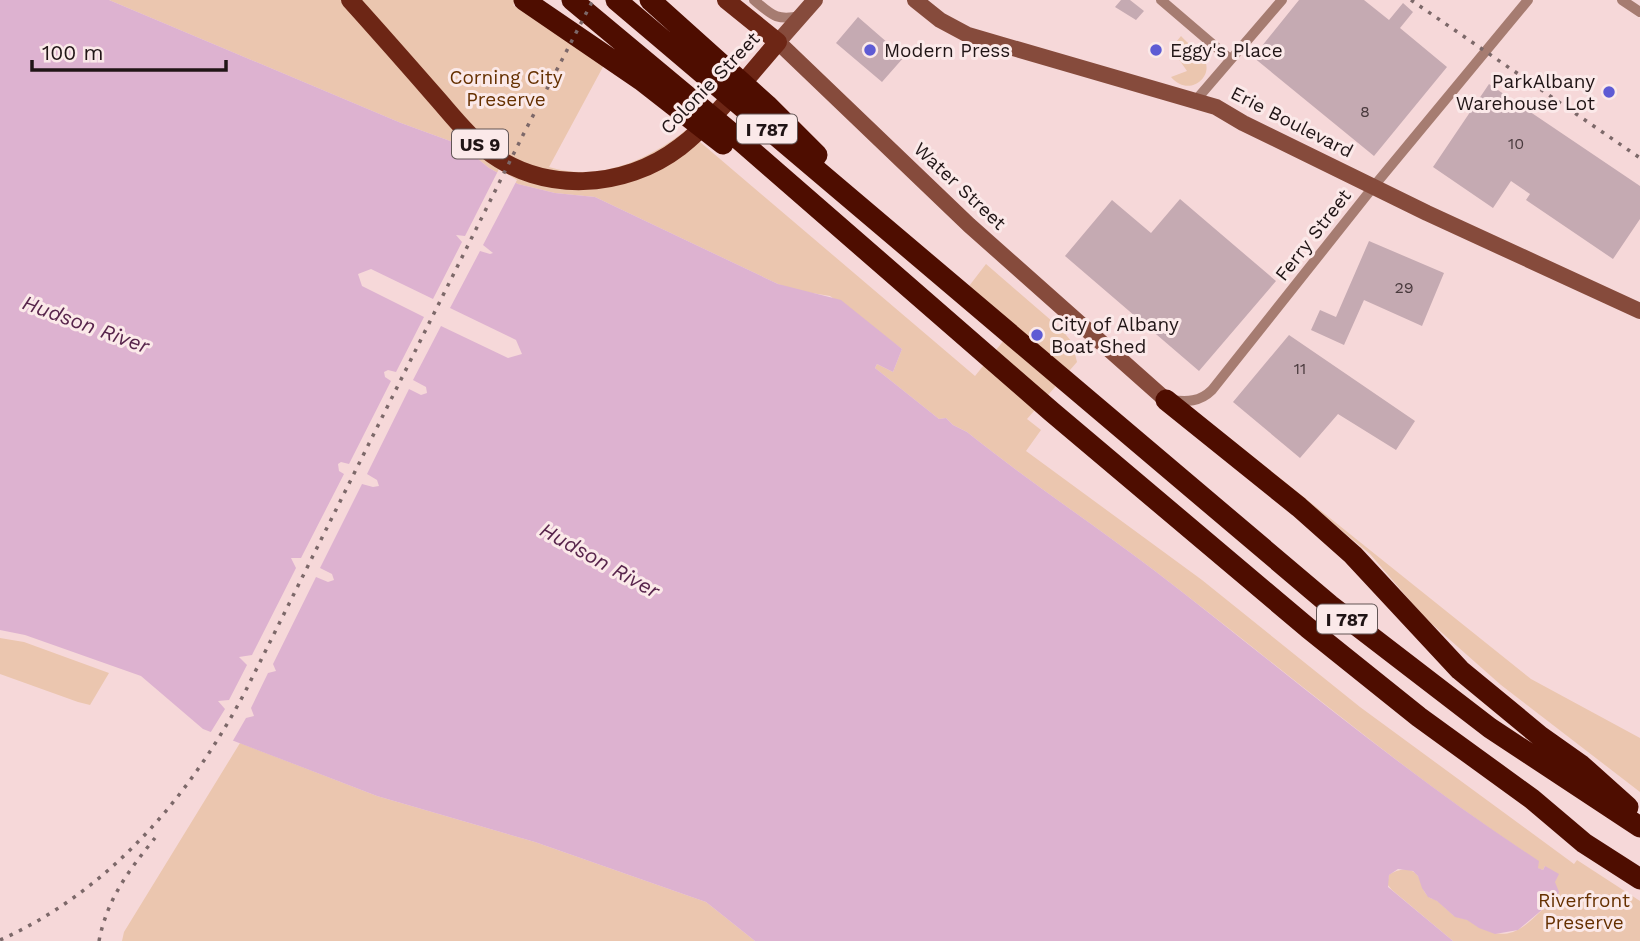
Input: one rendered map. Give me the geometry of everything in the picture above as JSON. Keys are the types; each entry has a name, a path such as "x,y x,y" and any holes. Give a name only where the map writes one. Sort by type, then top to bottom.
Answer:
{"highway":[{"path":"524,0 672,102 740,158 862,248"},
{"name":"I 787","path":"572,0 728,130 1052,412 1363,673 1532,799 1640,863"},
{"name":"I 787","path":"615,0 1330,605 1490,728 1640,827"},
{"path":"650,0 767,105 919,258"},
{"path":"1166,400 1328,532 1377,579 1460,670 1540,736 1581,765 1640,817"},
{"path":"1532,799 1584,843 1640,879"}],"main road":[{"name":"Colonie Street","path":"350,0 461,126 486,150 510,165 549,179 583,182 620,176 660,159 692,137 778,42"},
{"name":"Water Street","path":"726,0 778,42"}],"street":[{"path":"754,0 777,18 800,16"},
{"name":"Colonie Street","path":"778,42 815,0"},
{"name":"Erie Boulevard","path":"915,0 940,20 968,35 1216,107 1243,123 1427,213 1640,311"},
{"path":"1161,0 1230,59"},
{"path":"1196,100 1282,0"},
{"name":"Ferry Street","path":"1166,400 1196,401 1212,390 1374,186 1528,0"},
{"path":"1622,0 1640,12"},
{"name":"Water Street","path":"778,42 969,225 1166,400"}],"green space":[{"name":"Corning City Preserve","path":"109,0 519,0 513,5 604,65 549,167 586,172 621,166 655,151 686,130 975,376 1013,329 966,290 986,264 1060,328 1072,342 1077,362 1027,419 1041,430 1026,451 1202,580 1360,707 1574,864 1577,860 1640,901 1640,941 1453,941 1392,890 1387,884 1389,875 1400,870 1412,871 1420,878 1428,897 1453,915 1489,931 1506,934 1524,926 1556,898 1555,883 1545,866 1543,870 1537,868 1538,861 1391,756 1155,571 967,432 946,418 939,419 875,368 877,364 893,372 902,349 830,296 794,290 778,284 595,197 555,193 518,184 489,168 461,145 401,123"},
{"path":"1181,36 1203,58 1207,67 1203,79 1192,85 1185,86 1171,77 1187,71 1171,48"},
{"path":"1210,422 1531,679 1640,738 1640,792 1501,685 1424,617 1370,554"},
{"path":"0,638 24,642 109,673 90,705 78,702 0,674"},
{"path":"240,743 377,796 535,842 706,902 755,941 122,941 124,932"}],"water":[{"name":"Hudson River","path":"0,0 109,0 401,123 461,145 489,168 518,184 555,193 595,197 778,284 841,300 902,349 893,372 877,364 875,368 939,419 946,418 967,432 1155,571 1344,720 1539,861 1538,868 1543,870 1545,866 1559,874 1555,882 1559,892 1556,898 1518,930 1495,934 1455,917 1437,901 1428,897 1413,871 1398,869 1389,875 1388,887 1453,941 755,941 706,902 535,842 377,796 203,729 141,676 25,635 0,630"}],"pier":[{"path":"499,169 517,180 483,245 493,253 480,251 450,308 516,340 522,354 508,358 441,326 413,380 426,387 427,393 421,395 409,389 367,474 377,480 379,486 362,484 320,568 332,574 334,580 328,582 316,577 273,664 276,671 268,673 251,708 254,716 246,718 231,744 209,735 225,709 218,701 229,700 247,665 239,657 252,655 296,568 291,558 301,558 344,474 339,471 338,464 349,464 391,381 385,377 384,372 396,372 424,317 362,286 358,274 371,269 433,299 462,242 456,235 465,236"}],"building":[{"path":"1121,0 1130,0 1144,11 1136,20 1115,7"},
{"path":"1299,0 1364,0 1389,20 1403,3 1413,12 1400,28 1447,67 1374,156 1253,57"},
{"name":"Modern Press","path":"858,17 904,57 882,82 836,43"},
{"path":"1489,84 1640,186 1640,219 1613,259 1526,200 1530,194 1511,181 1493,208 1433,167"},
{"path":"1180,199 1276,281 1199,371 1065,256 1112,200 1151,233"},
{"path":"1369,241 1444,273 1422,326 1364,300 1344,345 1311,330 1320,310 1336,317"},
{"path":"1289,335 1415,421 1396,450 1338,414 1300,458 1233,402"}],"railway":[{"path":"0,940 40,920 111,867 143,837 172,803 223,731 593,0"},
{"path":"1411,0 1640,158"},
{"path":"99,941 113,898 155,838"}],"place":[{"name":"Modern Press","path":"870,50"},
{"name":"Eggy's Place","path":"1156,50"},
{"name":"ParkAlbany Warehouse Lot","path":"1609,92"},
{"name":"City of Albany Boat Shed","path":"1037,335"}],"park label":[{"name":"Riverfront Preserve","path":"1584,911"}]}
